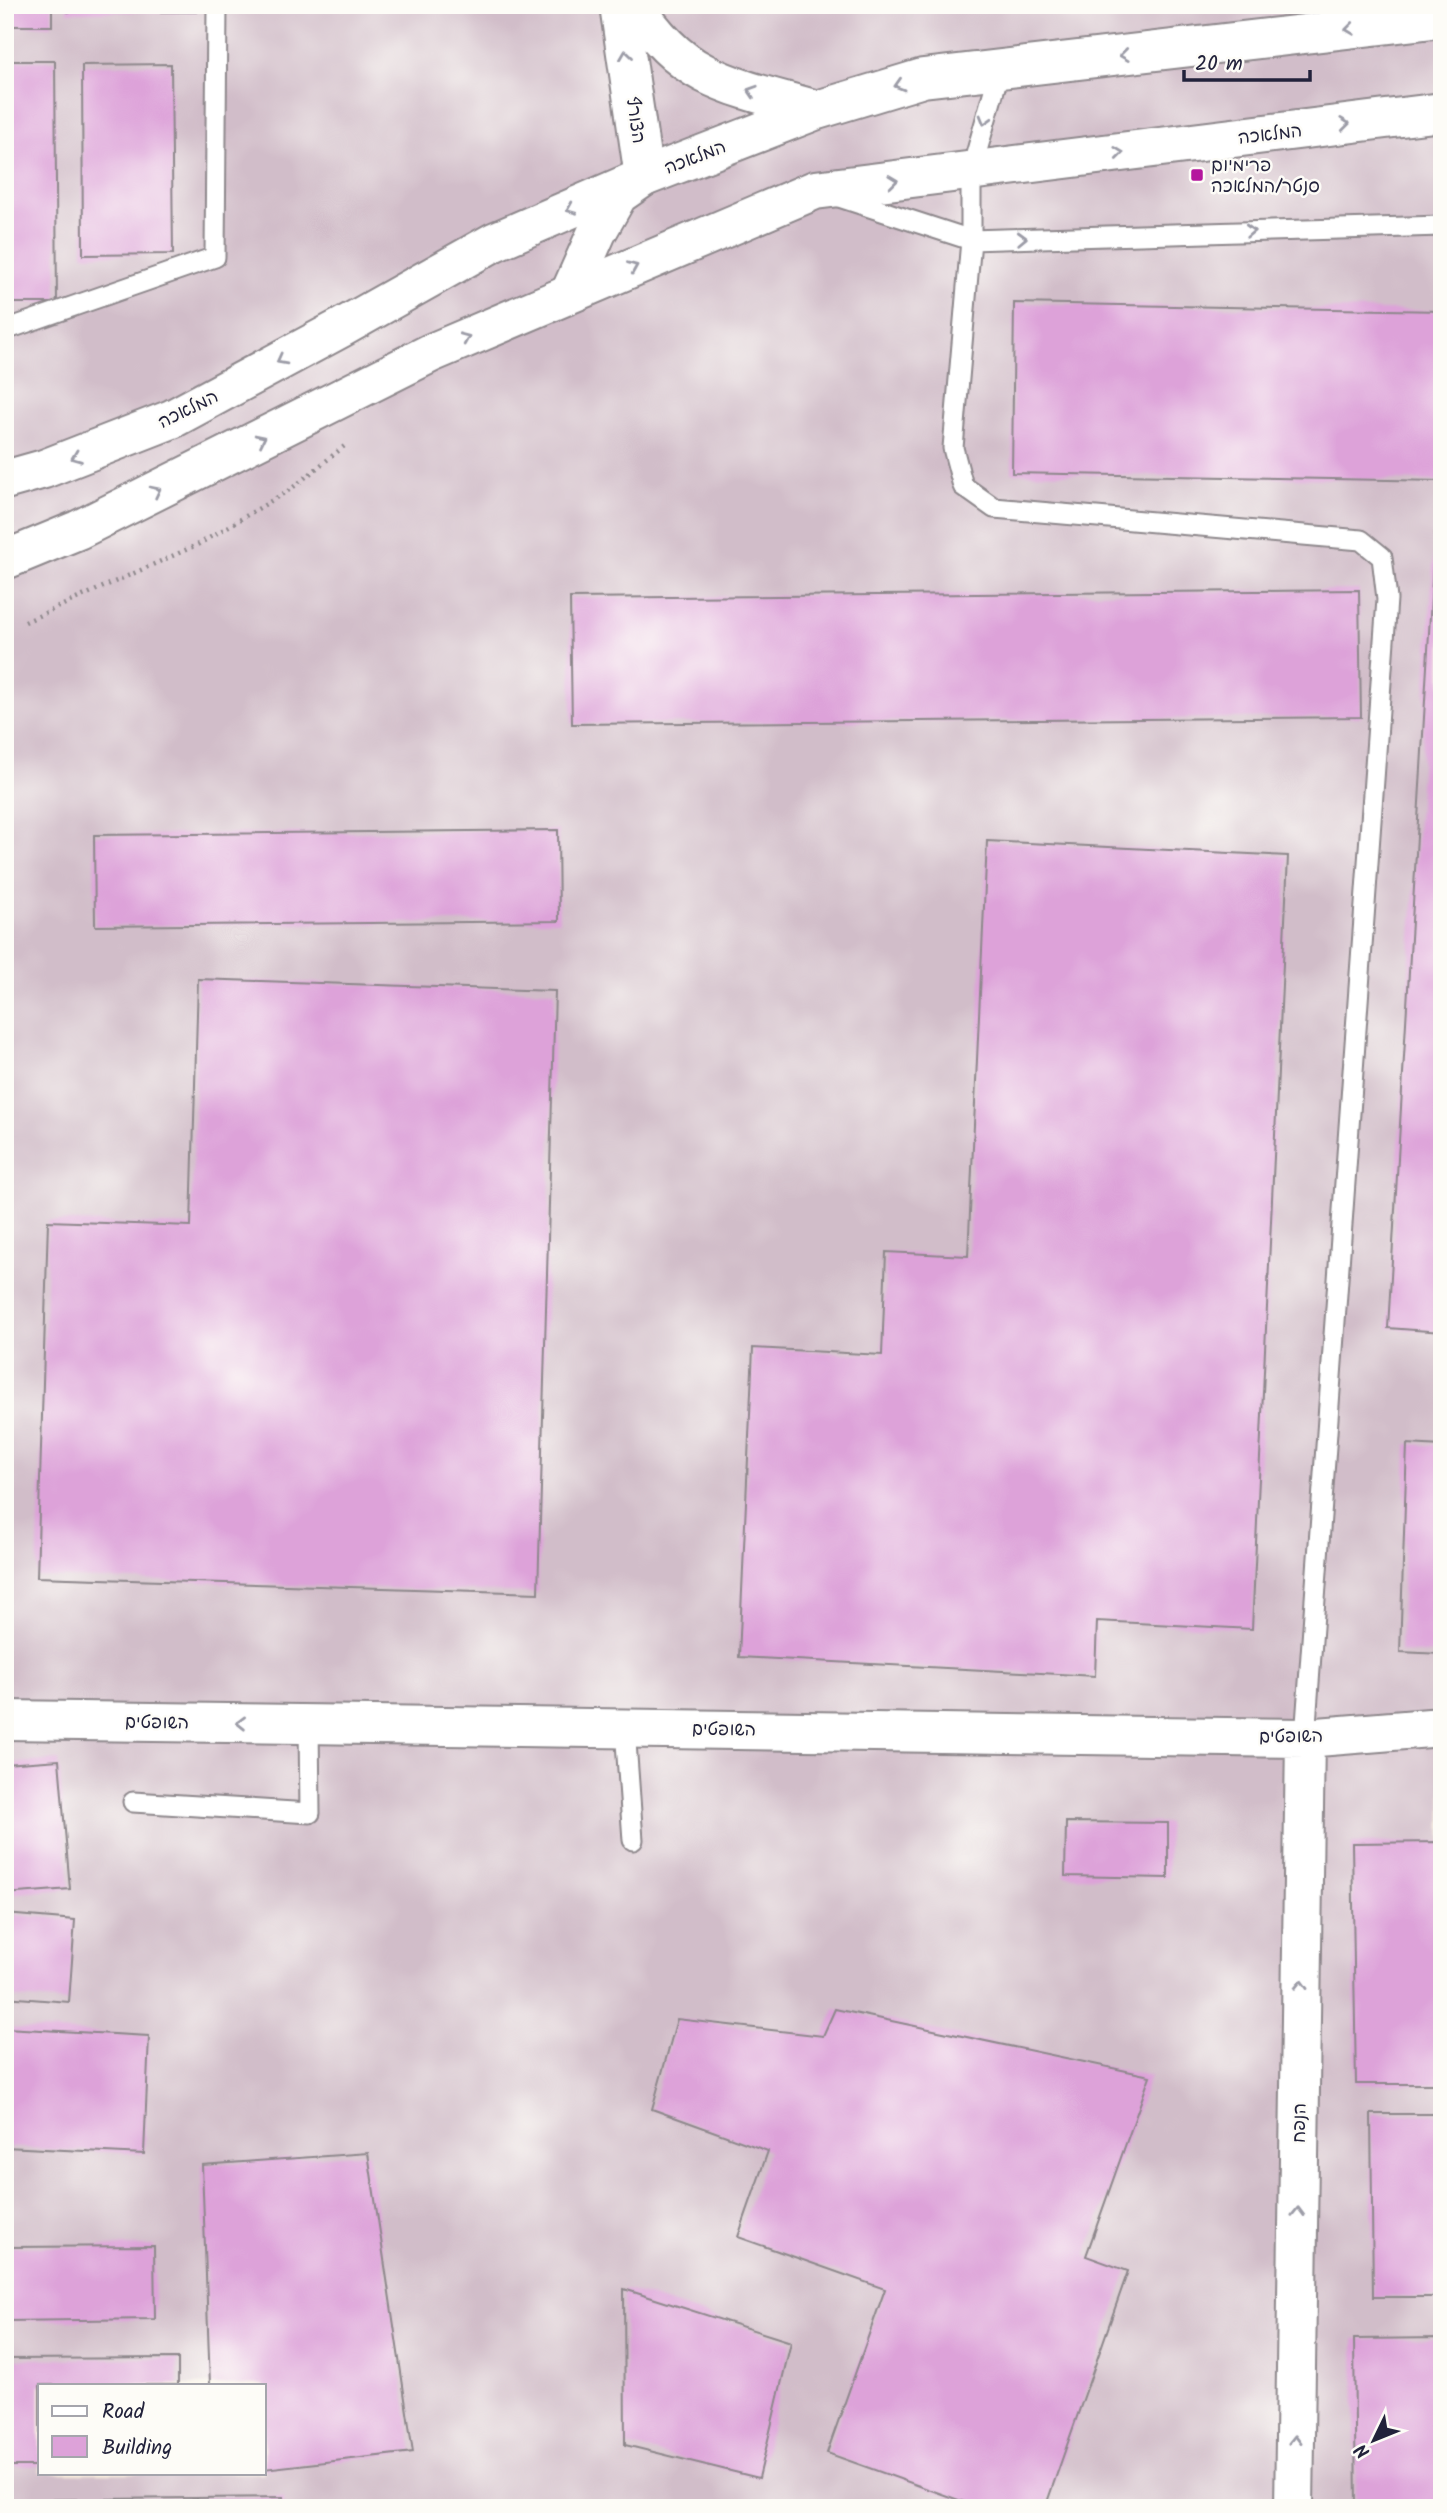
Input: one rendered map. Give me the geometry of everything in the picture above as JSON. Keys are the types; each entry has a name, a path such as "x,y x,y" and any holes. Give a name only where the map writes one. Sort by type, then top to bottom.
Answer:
{"main road":[{"name":"הצורף","path":"619,5 644,177"},
{"path":"635,5 645,21 671,49 703,73 817,110"},
{"name":"המלאכה","path":"5,480 44,469 172,419 494,242 644,177 817,110 923,78 1442,18"},
{"name":"המלאכה","path":"5,560 78,530 431,353 815,190 1442,112"},
{"path":"570,293 597,232 618,195 644,177"},
{"name":"השופטים","path":"5,1720 1305,1738 1442,1727"},
{"name":"הנפח","path":"1294,2508 1305,1738"}],"lane":[{"path":"5,330 215,257 217,5"},
{"path":"1000,69 971,172 971,240 953,448 963,486 994,508 1361,540 1382,557 1387,599 1305,1738"},
{"path":"815,190 971,240 1442,226"},
{"path":"133,1802 310,1813 309,1724"},
{"path":"625,1728 633,1840"}],"path":[{"path":"25,622 199,544 291,489 356,436"}],"shaded area":[{"path":"5,5 1442,5 1442,2508 5,2508"}],"building":[{"path":"5,5 52,5 52,26 5,26"},
{"path":"67,5 195,5 196,12 67,12"},
{"path":"5,61 55,61 57,303 5,303"},
{"path":"171,64 173,254 83,255 82,65"},
{"path":"1014,303 1442,311 1442,481 1012,473"},
{"path":"1435,531 1442,531 1442,1332 1388,1328"},
{"path":"1359,590 1361,717 572,724 570,598"},
{"path":"558,830 559,921 95,926 94,835"},
{"path":"987,841 1288,856 1252,1629 1097,1621 1095,1676 739,1657 753,1348 882,1355 886,1252 968,1256"},
{"path":"198,979 555,991 538,1593 37,1577 48,1221 191,1226"},
{"path":"1407,1444 1442,1446 1442,1654 1400,1652"},
{"path":"59,1760 70,1889 5,1894 5,1764"},
{"path":"1066,1822 1168,1823 1168,1878 1065,1876"},
{"path":"1442,1842 1442,2084 1356,2084 1352,1843"},
{"path":"5,1914 75,1920 69,2002 5,1997"},
{"path":"835,2009 1150,2076 1086,2256 1128,2271 1045,2508 981,2508 827,2453 885,2289 738,2237 768,2151 652,2109 677,2019 823,2036"},
{"path":"5,2028 149,2036 144,2154 5,2147"},
{"path":"1371,2114 1442,2114 1442,2297 1373,2297"},
{"path":"368,2153 413,2452 266,2469 266,2384 210,2384 202,2165"},
{"path":"154,2246 155,2319 5,2321 5,2247"},
{"path":"624,2289 791,2342 759,2478 625,2445"},
{"path":"1442,2338 1442,2508 1356,2508 1354,2339"},
{"path":"178,2358 178,2384 38,2384 38,2466 5,2466 5,2359"},
{"path":"284,2497 284,2508 5,2508 5,2500"}],"place":[{"name":"פרימיום סנטר/המלאכה","path":"1197,175"}]}
